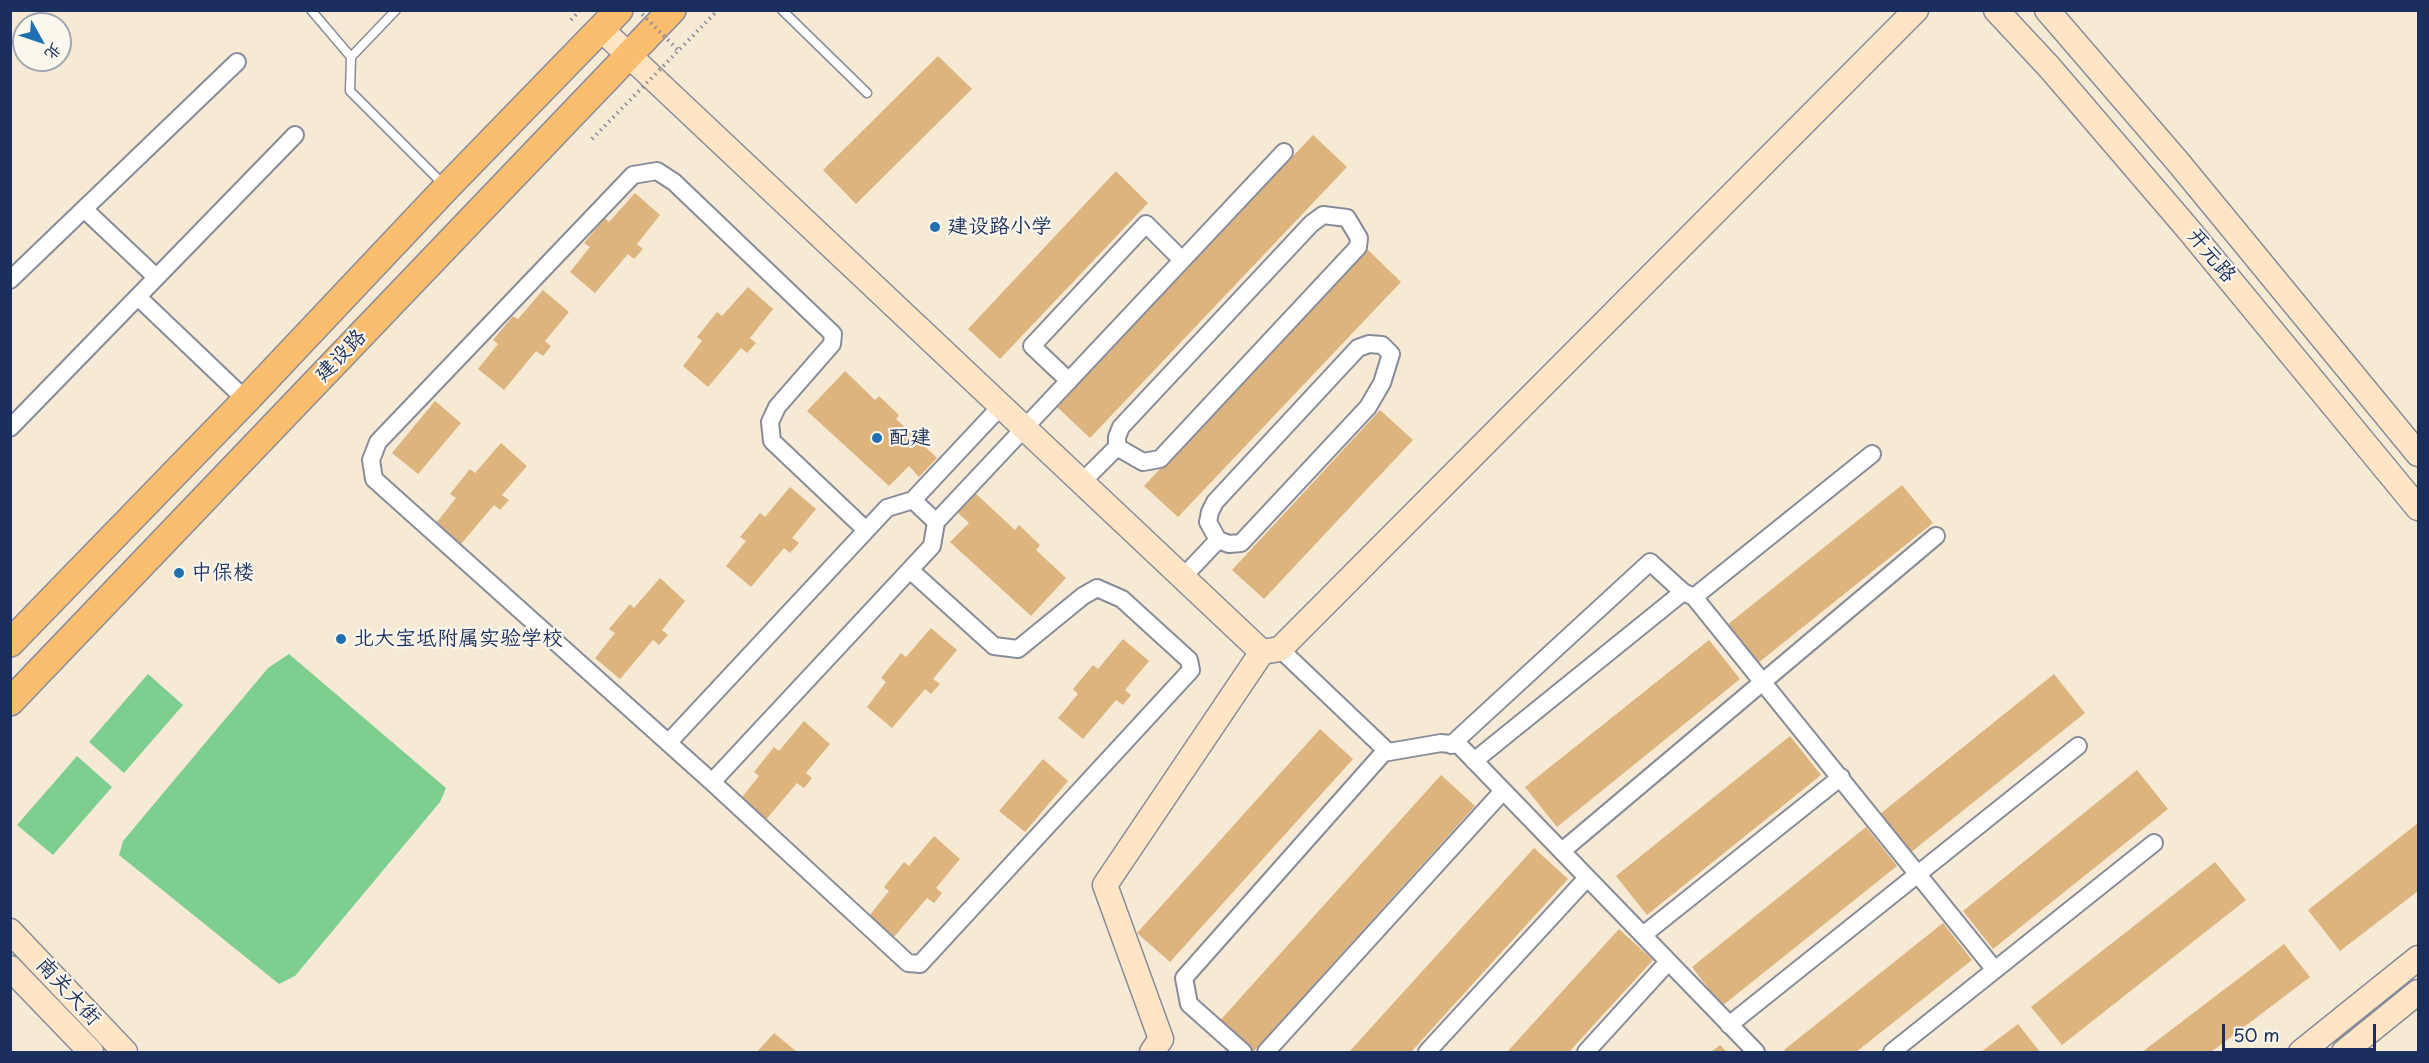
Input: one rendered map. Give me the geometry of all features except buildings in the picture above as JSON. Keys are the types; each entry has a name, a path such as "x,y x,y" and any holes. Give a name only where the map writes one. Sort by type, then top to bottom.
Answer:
{"main road":[{"name":"建设路","path":"10,702 672,10"},
{"name":"建设路","path":"10,643 610,20"}],"street":[{"path":"1152,1053 1161,1039 1105,885 1271,651 1916,10"},
{"name":"开元路","path":"1996,10 2050,68 2188,229 2418,508"},
{"name":"开元路","path":"2047,10 2200,188 2418,454"},
{"path":"610,20 628,55 1182,577 1386,750 1185,978 1189,1004 1243,1053"},
{"path":"10,280 237,62"},
{"path":"10,428 295,135"},
{"path":"712,782 932,546 936,522 1284,152"},
{"path":"866,530 772,441 770,422 777,407 831,344 833,334 674,182 657,171 633,175 378,442 371,460 374,479 712,782 908,963 920,964 1191,670 1189,660 1122,599 1097,588 1083,596 1018,648 1002,647 994,646 910,570"},
{"path":"84,209 156,277"},
{"path":"1082,482 1117,447 1117,437 1121,428 1311,224 1323,215 1347,218 1359,238 1358,247 1160,459 1143,462 1117,447"},
{"path":"1069,381 1032,346 1056,320 1146,224 1182,260"},
{"path":"138,297 246,400"},
{"path":"1369,344 1382,345 1392,354 1382,383 1368,407 1241,543 1229,544 1218,540 1208,522 1215,502 1358,348 1369,344"},
{"path":"668,743 887,508 914,500 1001,406"},
{"path":"1474,761 1872,454"},
{"path":"914,500 936,522"},
{"path":"1562,851 1936,536"},
{"path":"1182,577 1218,540"},
{"path":"1451,744 1650,562 1689,595 1764,681 1995,970"},
{"path":"1383,753 1441,744 1459,746 1756,1053"},
{"path":"1729,1025 2078,746"},
{"path":"1643,935 1841,777"},
{"path":"1266,1053 1503,790"},
{"path":"1892,1053 2154,843"},
{"path":"1427,1053 1587,878"},
{"name":"南关大街","path":"10,931 125,1053"},
{"path":"2301,1053 2418,958"},
{"path":"1586,1053 1668,962"},
{"name":"南关大街","path":"10,968 91,1053"},
{"path":"2344,1053 2418,992"}],"lane":[{"path":"311,10 351,57 351,91 447,187"},
{"path":"351,57 396,10"},
{"path":"782,10 867,93"}],"path":[{"path":"571,20 580,10"},
{"path":"638,10 679,51"},
{"path":"592,139 718,10"}],"green space":[{"path":"289,654 446,788 440,802 295,976 279,984 119,855 123,841 268,668"},
{"path":"148,674 183,705 124,773 89,742"},
{"path":"77,756 112,787 53,855 17,825"}],"place":[{"name":"建设路小学","path":"935,227"},
{"name":"配建","path":"877,438"},
{"name":"中保楼","path":"179,573"},
{"name":"北大宝坻附属实验学校","path":"341,639"}]}
